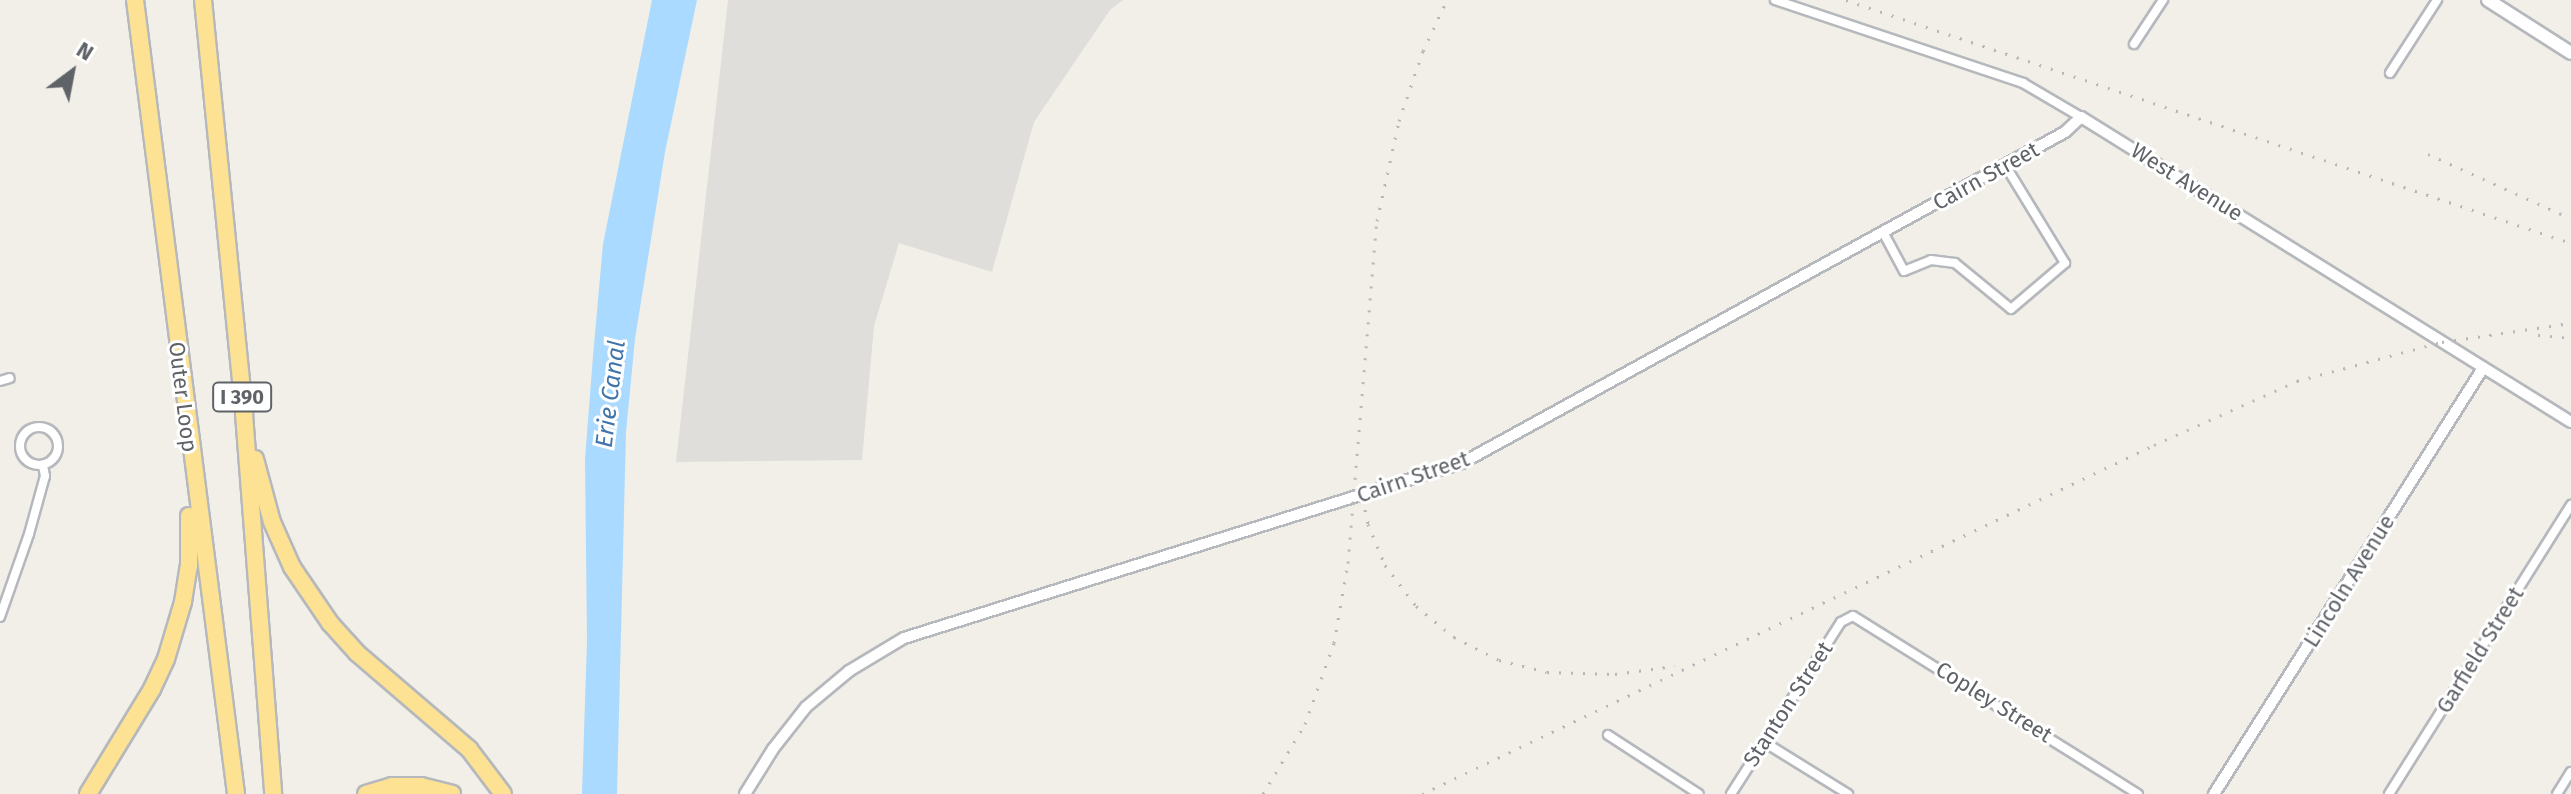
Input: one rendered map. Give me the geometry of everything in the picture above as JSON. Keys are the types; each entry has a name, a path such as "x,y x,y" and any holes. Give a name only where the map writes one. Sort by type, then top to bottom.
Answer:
{"highway":[{"name":"Outer Loop","path":"135,0 236,794"},
{"name":"I 390","path":"203,0 244,414 273,794"},
{"path":"88,794 152,689 166,659 183,602 190,533 185,410"},
{"path":"244,414 272,522 308,593 357,653 469,749 503,794"},
{"path":"366,794 392,786 421,786 452,794"}],"main road":[{"path":"2488,0 2571,53"}],"street":[{"name":"West Avenue","path":"1775,0 2023,83 2571,422"},
{"path":"2134,44 2163,0"},
{"path":"2390,73 2437,0"},
{"name":"Cairn Street","path":"745,794 773,749 806,707 849,671 904,638 1462,463 2065,132 2081,117"},
{"path":"1883,232 1904,271 1931,260 1955,263 2011,309 2065,263 2005,165"},
{"name":"Lincoln Avenue","path":"2214,794 2483,368"},
{"path":"31,428 50,431 57,441 57,454 43,466 30,464 19,449 22,437 31,428"},
{"path":"0,617 29,534 45,476 43,466"},
{"name":"Garfield Street","path":"2389,794 2571,505"},
{"name":"Stanton Street","path":"1731,794 1848,617"},
{"name":"Copley Street","path":"1848,617 1863,619 2138,794"},
{"path":"1608,735 1699,794"},
{"path":"1764,742 1848,794"},
{"path":"2557,794 2571,772"}],"shaded area":[{"path":"728,0 1123,0 1110,10 1034,122 992,272 899,243 874,326 862,460 676,462"}],"water":[{"name":"Erie Canal","path":"652,0 697,0 665,152 635,339 626,432 617,794 582,794 587,641 585,459 593,356 603,244"}],"railway":[{"path":"1263,794 1305,724 1334,643 1348,563 1377,221 1399,121 1423,51 1447,0"},
{"path":"1846,0 2571,243"},
{"path":"2428,154 2570,218"},
{"path":"1422,794 2154,445 2297,381 2442,342 2571,323"},
{"path":"2538,335 2571,338"},
{"path":"1360,486 1368,524 1385,565 1416,606 1454,637 1499,660 1547,672 1615,674 1674,666"}]}
